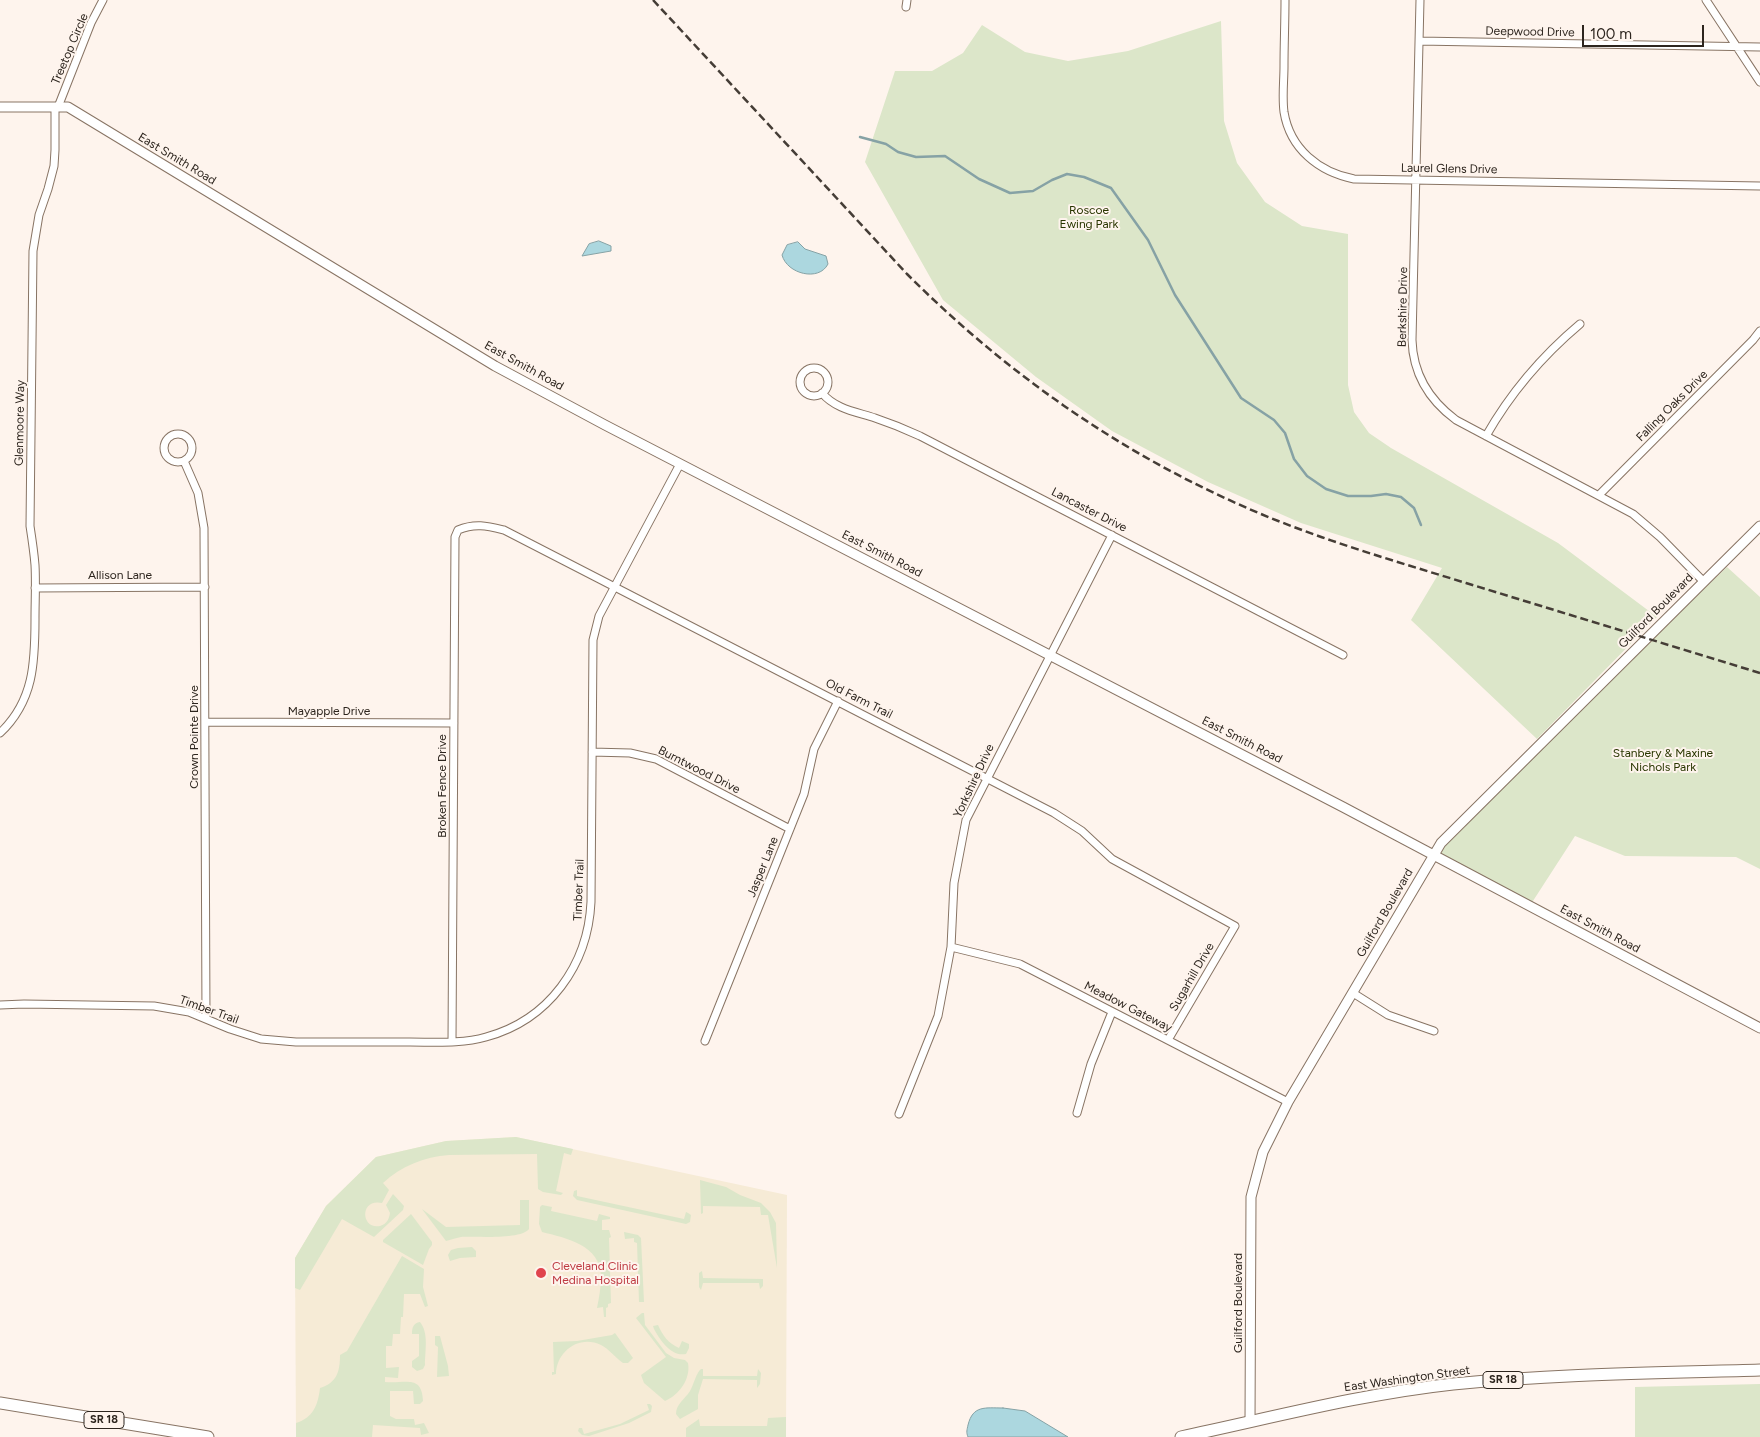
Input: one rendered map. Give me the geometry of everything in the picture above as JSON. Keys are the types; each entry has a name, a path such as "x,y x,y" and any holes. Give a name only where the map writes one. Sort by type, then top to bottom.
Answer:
{"highway":[{"name":"East Washington Street","path":"1186,1436 1357,1399 1452,1384 1547,1377 1760,1370"},
{"name":"SR 18","path":"0,1403 208,1437"}],"street":[{"name":"Treetop Circle","path":"56,107 103,0"},
{"name":"Laurel Glens Drive","path":"1285,0 1284,104 1288,125 1300,148 1319,166 1342,177 1354,179 1760,186"},
{"name":"Berkshire Drive","path":"1420,0 1412,340 1419,377 1435,402 1456,420 1633,514 1647,525 1704,582"},
{"path":"1706,0 1760,82"},
{"name":"Deepwood Drive","path":"1419,41 1760,47"},
{"name":"East Smith Road","path":"0,107 68,107 495,366 1433,855 1760,1028"},
{"name":"Glenmoore Way","path":"0,733 22,704 32,676 35,660 35,563 30,526 33,251 39,215 54,166 56,107"},
{"path":"1486,436 1525,379 1560,341 1580,324"},
{"name":"Falling Oaks Drive","path":"1598,495 1760,331"},
{"name":"Lancaster Drive","path":"822,393 847,410 875,418 920,436 1343,655"},
{"path":"175,434 184,436 192,446 190,455 184,461 174,462 166,457 164,448 167,439 175,434"},
{"name":"Crown Pointe Drive","path":"184,461 193,480 202,510 204,528 206,1018"},
{"name":"Timber Trail","path":"0,1006 24,1004 173,1008 206,1018 245,1034 278,1041 452,1042 486,1038 518,1025 547,1003 559,991 576,964 588,932 590,915 593,640 600,616 680,464"},
{"name":"Old Farm Trail","path":"458,530 474,524 483,524 504,530 615,586 1054,813 1082,831 1112,859 1235,926"},
{"name":"Guilford Boulevard","path":"1250,1422 1251,1197 1263,1152 1288,1102 1441,843 1760,526"},
{"name":"Broken Fence Drive","path":"452,1042 455,537 458,530"},
{"name":"Yorkshire Drive","path":"899,1114 938,1016 952,947 954,883 966,820 1112,535"},
{"name":"Allison Lane","path":"35,588 205,587"},
{"name":"Jasper Lane","path":"705,1041 804,794 814,749 838,701"},
{"name":"Mayapple Drive","path":"205,722 454,723"},
{"name":"Burntwood Drive","path":"592,752 630,753 656,760 790,829"},
{"name":"Sugarhill Drive","path":"1168,1040 1235,926"},
{"name":"Meadow Gateway","path":"952,947 1020,964 1288,1102"},
{"path":"1353,993 1388,1015 1434,1031"},
{"path":"1077,1113 1090,1064 1112,1012"}],"shaded area":[{"name":"Cleveland Clinic Medina Hospital","path":"516,1137 787,1195 786,1437 296,1437 295,1258 326,1206 376,1157 446,1141"}],"green space":[{"name":"Roscoe Ewing Park","path":"1221,21 1224,121 1237,163 1265,202 1302,226 1348,234 1348,385 1354,412 1369,433 1391,448 1558,543 1657,617 1537,739 1411,620 1442,568 1301,523 1208,482 1112,431 1036,377 943,300 865,162 895,71 932,71 963,53 982,25 1025,52 1068,61 1128,51"},
{"name":"Stanbery & Maxine Nichols Park","path":"1727,567 1760,597 1760,869 1736,857 1625,856 1575,836 1531,904 1436,854 1609,679"},
{"path":"516,1137 573,1149 571,1155 564,1153 556,1191 563,1193 561,1195 543,1192 538,1189 537,1154 449,1155 413,1163 383,1183 389,1190 382,1203 369,1205 365,1214 369,1223 374,1226 384,1224 390,1213 386,1205 393,1194 404,1206 403,1210 374,1237 342,1219 300,1290 295,1288 295,1258 326,1206 376,1157 446,1141"},
{"path":"700,1180 726,1187 761,1203 770,1212 776,1223 777,1268 768,1215 761,1215 760,1207 703,1206 703,1213 701,1214"},
{"path":"577,1190 577,1196 684,1219 686,1212 691,1215 690,1222 686,1224 577,1200 573,1196 574,1191"},
{"path":"520,1200 529,1200 529,1229 517,1235 508,1236 461,1237 446,1241 422,1209 446,1227 520,1225"},
{"path":"542,1205 552,1207 551,1211 597,1221 599,1214 610,1217 610,1219 602,1220 602,1230 609,1230 611,1237 609,1238 611,1303 606,1308 606,1317 604,1317 603,1307 597,1308 601,1277 595,1257 589,1250 571,1240 542,1232 539,1224 540,1207"},
{"path":"411,1214 432,1242 423,1265 383,1242"},
{"path":"624,1232 638,1235 641,1238 644,1302 639,1302 637,1243 634,1242 634,1238 625,1239"},
{"path":"472,1247 476,1251 476,1257 450,1261 448,1255 451,1250"},
{"path":"402,1256 424,1269 423,1287 428,1306 425,1307 420,1294 404,1294 400,1334 393,1334 392,1346 386,1346 386,1368 399,1367 398,1378 385,1377 385,1382 411,1382 416,1384 422,1393 423,1401 420,1404 414,1404 413,1391 390,1391 390,1416 396,1419 414,1419 415,1425 424,1423 429,1433 421,1435 420,1428 373,1425 372,1437 296,1437 296,1423 311,1414 318,1400 320,1388 334,1380 338,1371 340,1355 347,1351"},
{"path":"702,1271 703,1278 763,1279 763,1286 760,1289 759,1283 703,1283 701,1290 699,1287 699,1273"},
{"path":"644,1313 645,1325 666,1353 688,1363 688,1375 683,1386 675,1395 665,1401 644,1383 641,1375 666,1357 636,1318"},
{"path":"420,1322 426,1337 425,1365 423,1369 417,1371 412,1367 412,1361 419,1356 419,1334 412,1334 412,1332 414,1325"},
{"path":"658,1325 666,1339 675,1346 679,1348 682,1341 689,1344 686,1354 676,1353 667,1347 654,1329 653,1326"},
{"path":"615,1333 633,1358 628,1363 623,1363 601,1345 585,1342 570,1347 564,1352 557,1366 556,1374 552,1375 552,1372 554,1372 553,1342 577,1341"},
{"path":"435,1336 440,1336 449,1376 437,1377 438,1347 435,1345"},
{"path":"701,1369 703,1369 703,1376 757,1376 758,1369 761,1373 760,1384 757,1388 757,1380 703,1379 698,1395 698,1409 680,1419 676,1414 677,1407 690,1391"},
{"path":"1760,1384 1760,1437 1635,1437 1635,1387"},
{"path":"647,1404 652,1406 651,1412 629,1423 589,1436 582,1435 578,1431 579,1428 582,1428 584,1434 620,1424 649,1410"},
{"path":"786,1417 786,1437 686,1437 686,1428 699,1419 700,1426 767,1426 768,1418"}],"water":[{"path":"599,241 611,246 611,251 582,256 589,244"},
{"path":"798,242 805,249 826,256 828,264 824,270 818,273 804,273 796,271 785,262 782,255 787,245"},
{"path":"985,1408 1025,1411 1068,1437 968,1437 968,1425 973,1414"}],"waterway":[{"path":"860,137 886,144 898,152 916,157 945,156 979,179 1010,193 1033,191 1067,174 1084,177 1111,188 1148,240 1175,295 1241,398 1274,420 1285,433 1294,459 1307,476 1326,489 1348,496 1386,494 1401,497 1414,508 1421,525"}],"railway":[{"path":"653,0 907,274 943,308 1017,372 1057,401 1139,454 1227,499 1315,535 1760,673"}],"place":[{"name":"Cleveland Clinic Medina Hospital","path":"541,1273"}]}
